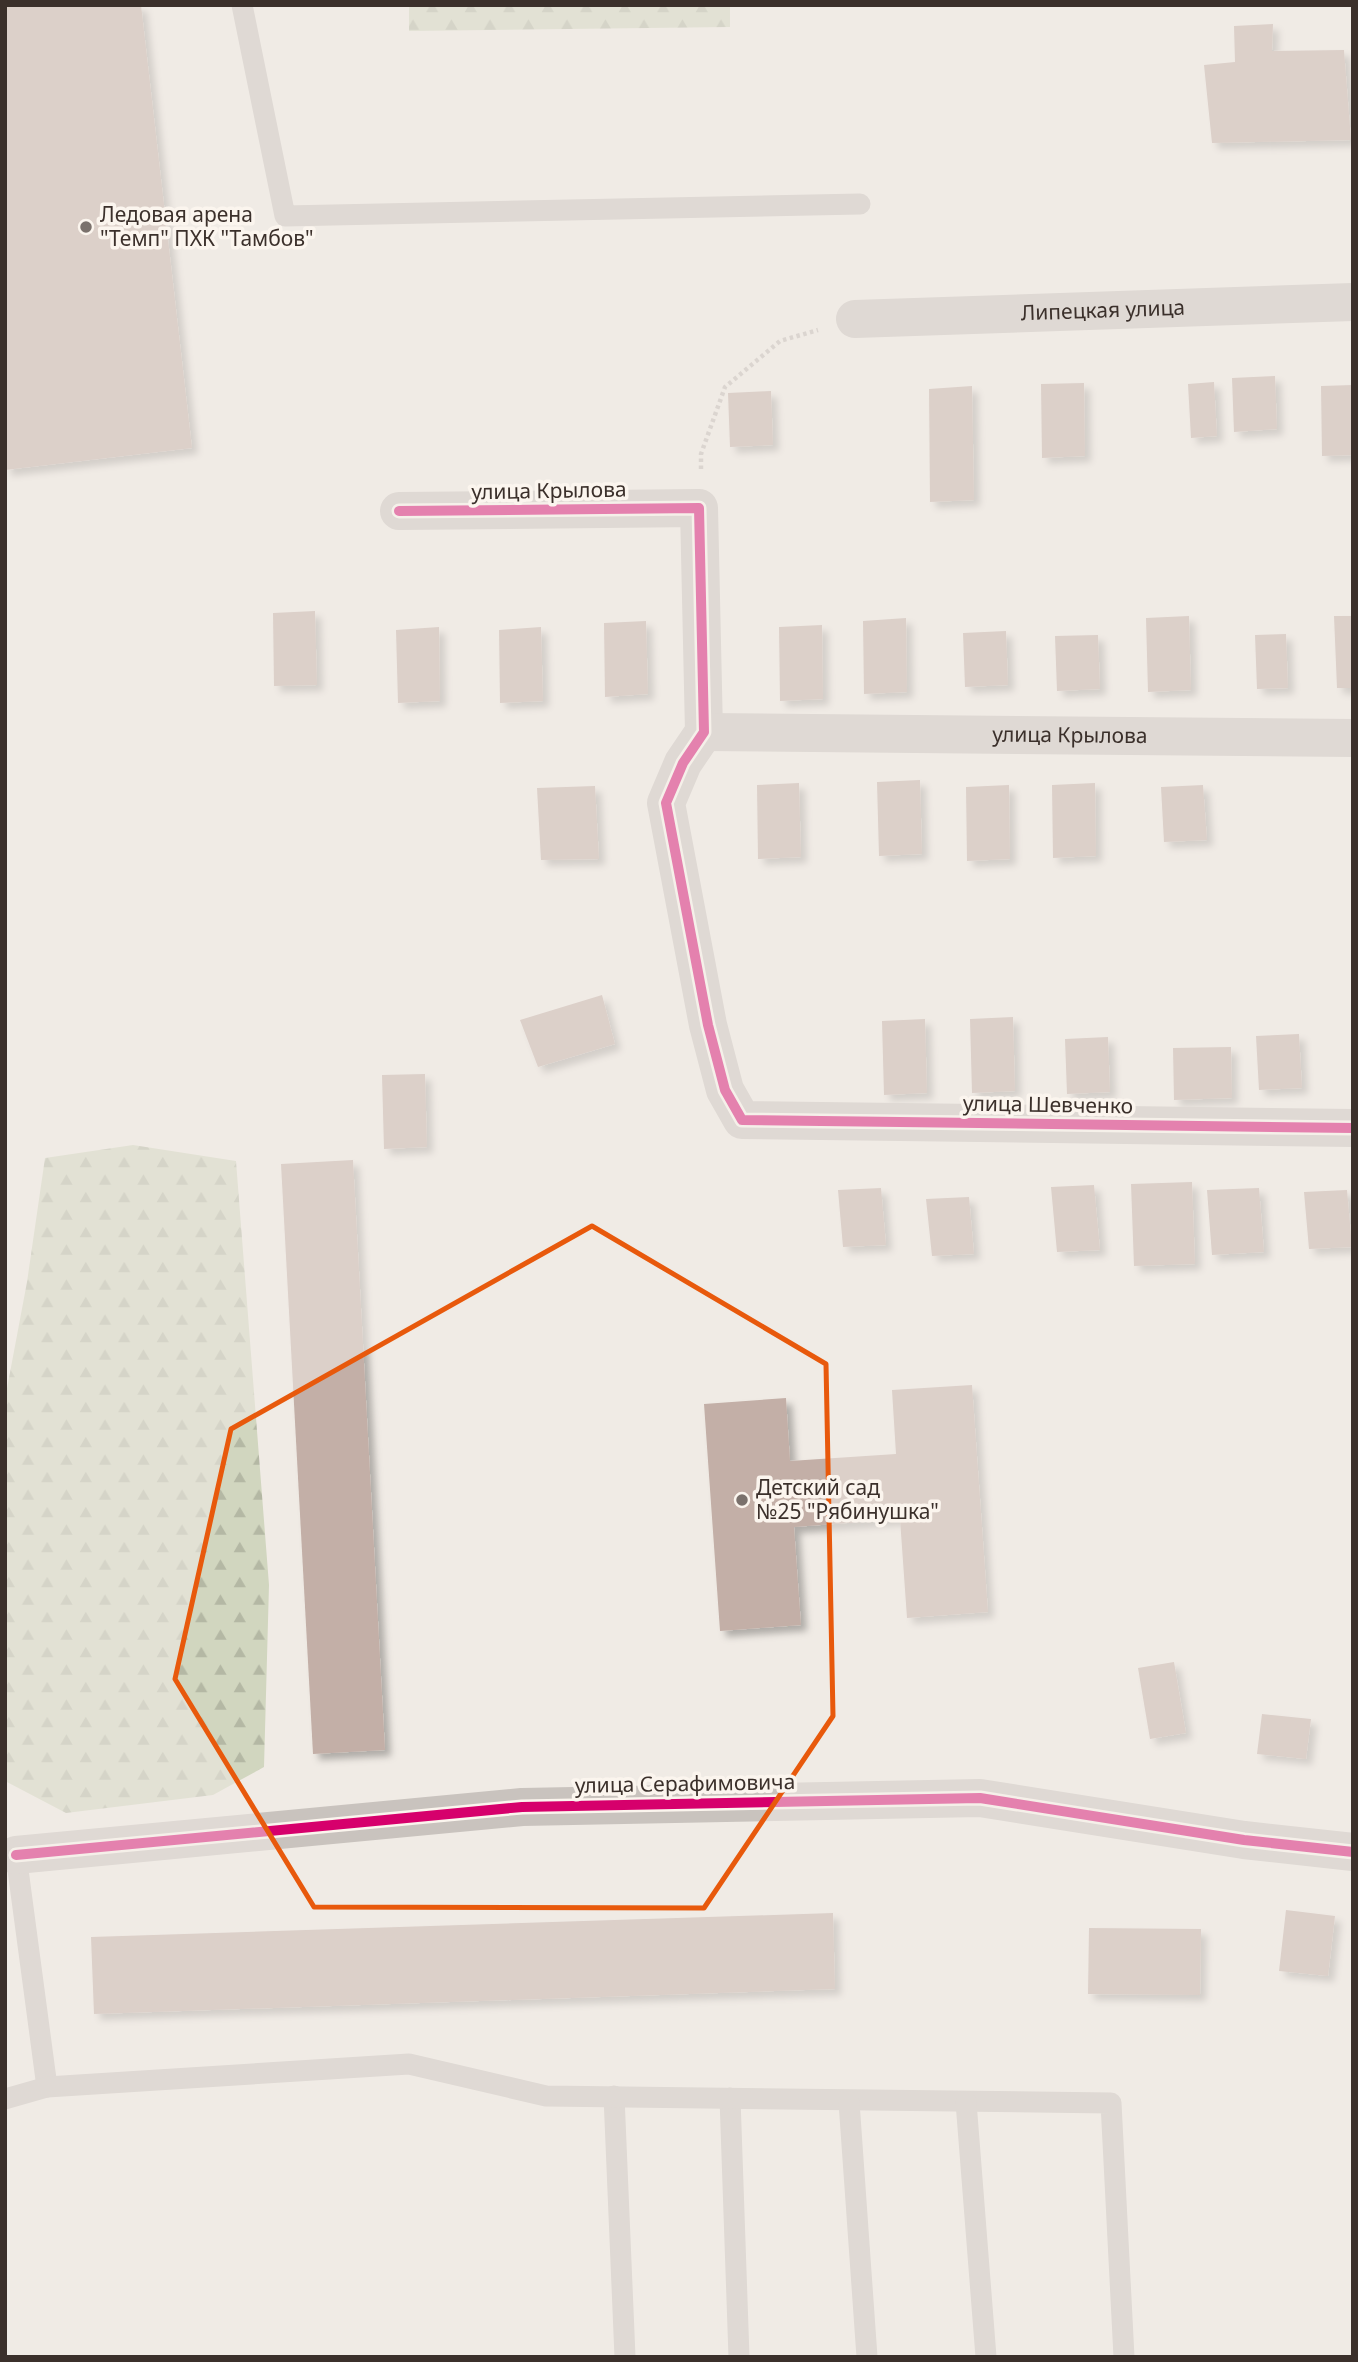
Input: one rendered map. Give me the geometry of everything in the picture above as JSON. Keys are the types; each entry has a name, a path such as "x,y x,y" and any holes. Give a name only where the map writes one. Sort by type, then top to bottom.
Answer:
{"street":[{"name":"Липецкая улица","path":"855,319 1353,302"},
{"name":"улица Крылова","path":"399,512 699,508"},
{"path":"699,508 704,732"},
{"name":"улица Крылова","path":"704,732 1353,738"},
{"name":"улица Шевченко","path":"704,732 683,763 666,803 708,1025 725,1090 742,1120 1353,1128"},
{"name":"улица Серафимовича","path":"16,1855 522,1807 980,1798 1244,1840 1353,1852"}],"lane":[{"path":"242,5 285,216 860,204"},
{"path":"16,1855 47,2087"},
{"path":"5,2099 47,2087 409,2064 545,2096 849,2102 1111,2103 1124,2357"},
{"path":"614,2096 625,2357"},
{"path":"730,2098 739,2357"},
{"path":"849,2102 867,2357"},
{"path":"966,2102 986,2357"}],"path":[{"path":"699,508 701,454 724,387 780,341 855,319"}],"highlighted area":[{"path":"592,1226 826,1364 833,1716 704,1908 314,1907 175,1679 231,1429"}],"green space":[{"path":"409,5 730,5 730,27 409,31"},
{"path":"133,1145 236,1161 269,1585 264,1767 213,1795 66,1813 5,1781 5,1399 27,1282 45,1158"}],"building":[{"name":"Ледовая арена \"Темп\" ПХК \"Тамбов\"","path":"5,5 141,5 192,448 5,470"},
{"path":"1273,24 1272,51 1344,50 1351,140 1212,143 1204,65 1235,62 1234,26"},
{"path":"1275,376 1277,429 1234,432 1232,378"},
{"path":"1214,382 1217,436 1191,438 1188,384"},
{"path":"1084,383 1085,456 1042,458 1041,384"},
{"path":"1353,385 1353,455 1322,456 1321,386"},
{"path":"972,386 974,500 930,502 929,389"},
{"path":"771,391 773,445 730,447 728,393"},
{"path":"315,611 317,685 274,686 273,613"},
{"path":"1189,616 1191,690 1148,692 1146,618"},
{"path":"1334,616 1353,616 1353,688 1337,688"},
{"path":"906,618 907,692 864,694 863,621"},
{"path":"646,621 648,694 605,697 604,623"},
{"path":"822,625 823,699 780,701 779,627"},
{"path":"439,627 440,701 398,703 396,630"},
{"path":"541,627 543,701 500,703 499,630"},
{"path":"1006,631 1008,685 965,687 963,633"},
{"path":"1286,634 1288,688 1257,689 1255,635"},
{"path":"1098,635 1100,689 1057,691 1055,636"},
{"path":"920,780 922,854 879,856 877,782"},
{"path":"799,783 801,857 758,859 757,785"},
{"path":"1095,783 1096,856 1053,858 1052,785"},
{"path":"1009,785 1010,859 967,861 966,787"},
{"path":"1203,785 1207,840 1164,842 1161,787"},
{"path":"595,786 599,859 541,860 537,788"},
{"path":"602,995 615,1044 538,1067 520,1020"},
{"path":"1013,1017 1015,1091 972,1093 970,1019"},
{"path":"925,1019 927,1093 884,1095 882,1021"},
{"path":"1299,1034 1302,1088 1259,1090 1256,1036"},
{"path":"1108,1037 1110,1092 1067,1094 1065,1039"},
{"path":"1231,1047 1232,1098 1174,1100 1173,1048"},
{"path":"425,1074 427,1147 384,1149 382,1075"},
{"path":"353,1160 385,1750 313,1754 281,1164"},
{"path":"1192,1182 1195,1264 1134,1266 1131,1184"},
{"path":"1094,1185 1100,1250 1057,1252 1051,1187"},
{"path":"881,1188 886,1245 843,1247 838,1190"},
{"path":"1259,1188 1264,1252 1212,1255 1207,1190"},
{"path":"1347,1190 1352,1247 1309,1249 1304,1192"},
{"path":"969,1197 974,1254 932,1256 926,1199"},
{"path":"972,1385 988,1612 907,1618 900,1519 794,1527 801,1625 720,1631 704,1404 786,1398 790,1461 896,1454 892,1390"},
{"path":"1174,1662 1186,1733 1150,1739 1138,1668"},
{"path":"1262,1714 1311,1719 1306,1759 1257,1754"},
{"path":"1286,1910 1335,1916 1328,1976 1279,1971"},
{"path":"833,1913 835,1989 94,2014 91,1937"},
{"path":"1089,1928 1201,1929 1200,1995 1088,1994"}],"cycle path":[{"path":"399,511 699,508 704,732 683,763 666,803 708,1025 725,1090 742,1120 1353,1128"},
{"path":"16,1855 522,1807 980,1798 1244,1840 1353,1852"}],"place":[{"name":"Ледовая арена \"Темп\" ПХК \"Тамбов\"","path":"86,227"},
{"name":"Детский сад №25 \"Рябинушка\"","path":"742,1500"}]}
